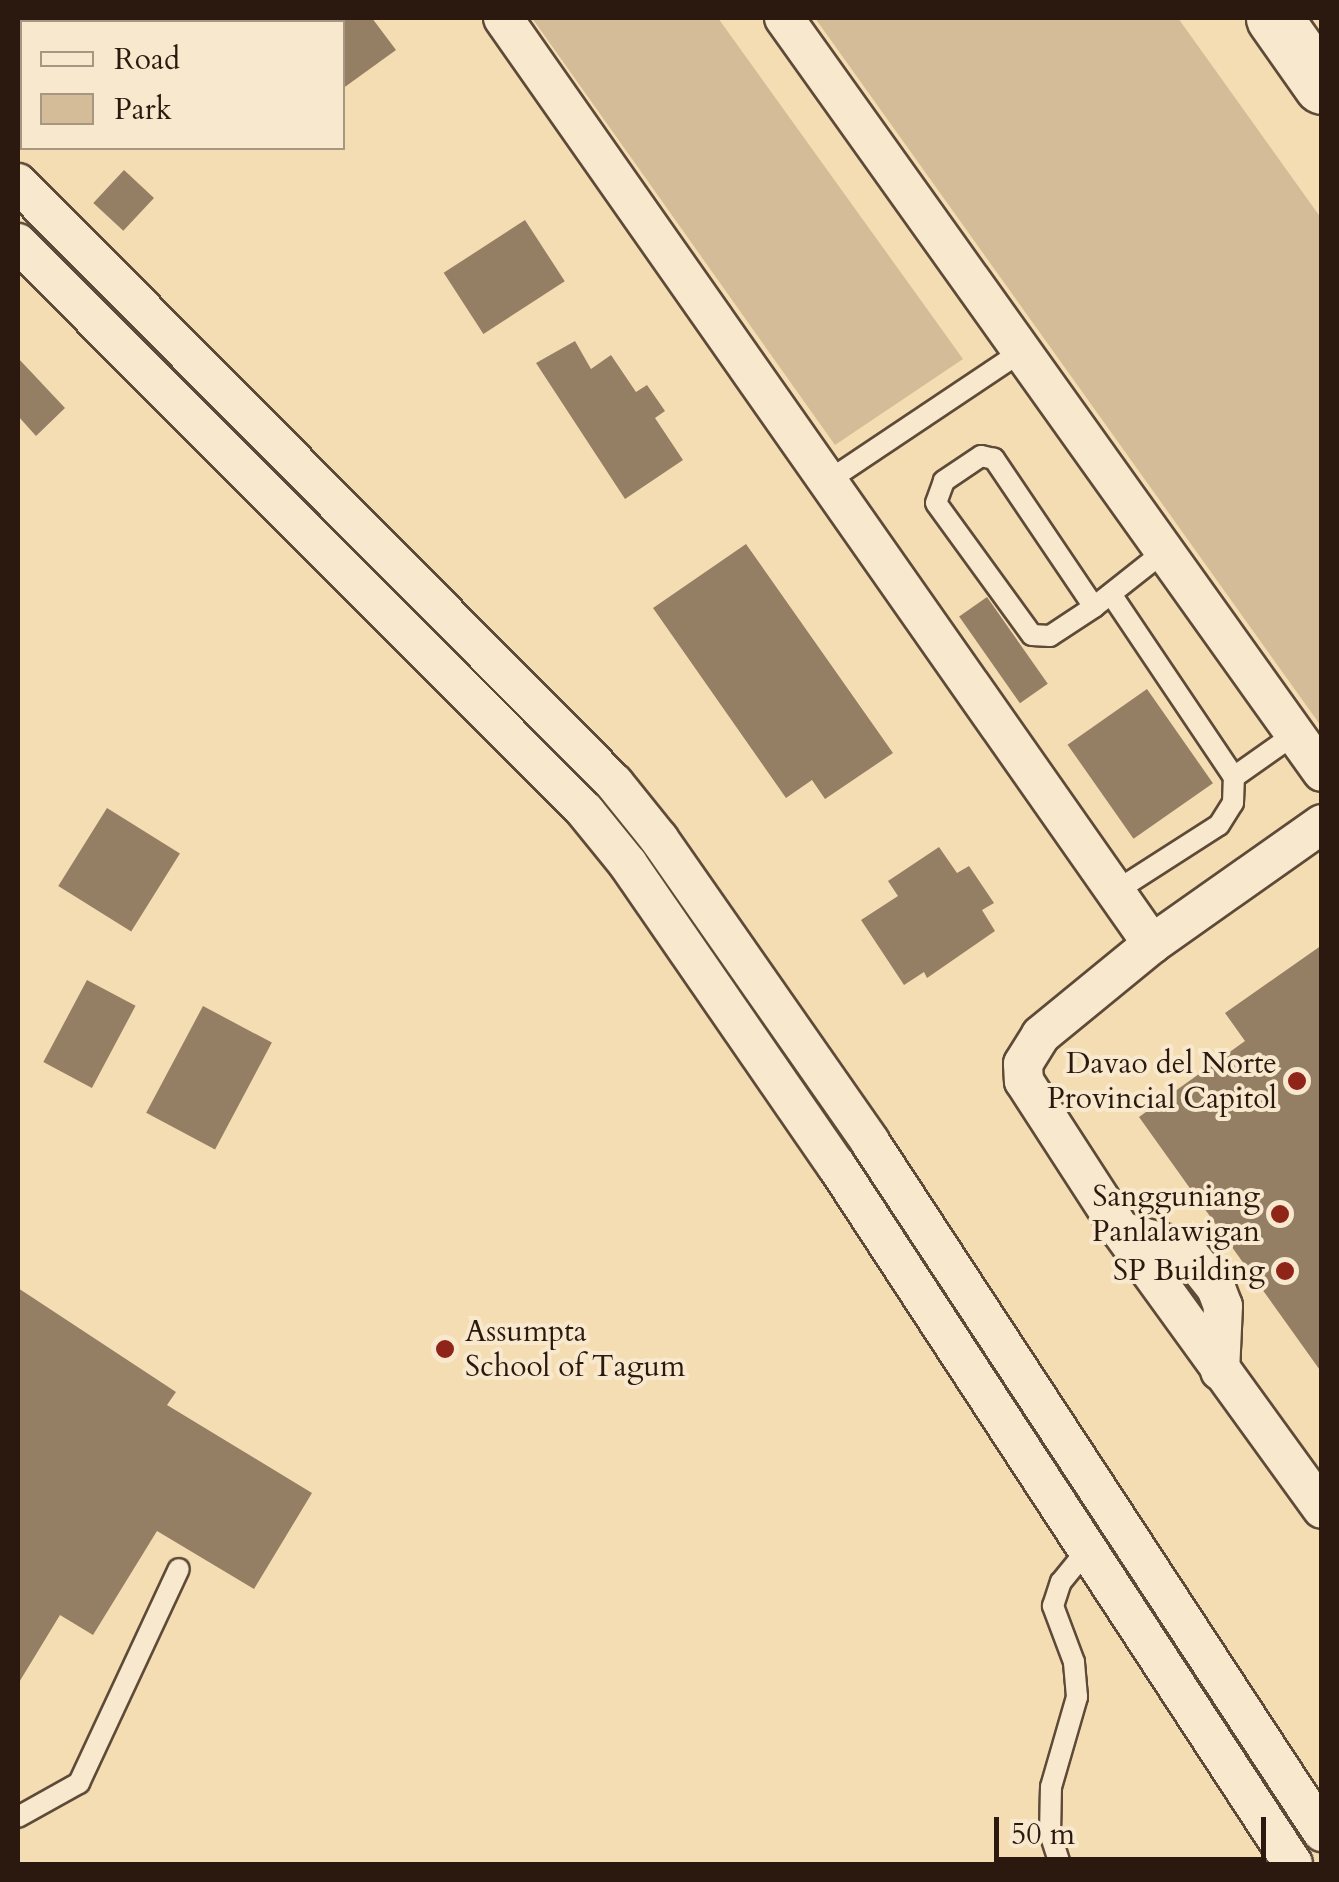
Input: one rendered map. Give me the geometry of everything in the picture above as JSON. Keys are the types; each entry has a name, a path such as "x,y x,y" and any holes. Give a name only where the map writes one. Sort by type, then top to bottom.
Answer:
{"main road":[{"path":"1274,18 1322,86"}],"street":[{"path":"503,18 1152,944"},
{"path":"784,18 1322,772"},
{"path":"18,184 614,783 659,838 870,1142 1322,1832"},
{"path":"18,243 585,811 618,851 836,1166 1293,1864"},
{"path":"156,384 186,354"},
{"path":"1322,824 1152,944 1041,1035 1022,1064 1024,1080 1121,1232 1185,1249 1216,1288 1223,1306 1220,1371 1322,1508"},
{"path":"1157,1656 1191,1634"}],"lane":[{"path":"828,481 1022,350"},
{"path":"1116,891 1219,826 1233,803 1234,777 1103,600 994,459 981,456 944,481 936,503 1024,629 1050,636 1103,600 1165,551"},
{"path":"1234,777 1295,734"},
{"path":"1060,1864 1050,1834 1051,1787 1077,1697 1074,1662 1053,1606 1062,1582 1087,1550"},
{"path":"18,1817 79,1783 180,1568"}],"green space":[{"path":"532,18 718,18 963,359 835,445"},
{"path":"815,18 1178,18 1321,218 1321,726"}],"building":[{"path":"372,18 396,50 345,87 345,20"},
{"path":"124,170 154,198 123,231 93,203"},
{"path":"525,220 565,281 483,334 444,273"},
{"path":"575,341 591,369 611,355 636,392 647,385 665,411 655,418 683,460 625,499 536,363"},
{"path":"18,358 65,408 36,436 18,416"},
{"path":"746,544 893,753 825,799 812,780 786,798 653,608"},
{"path":"987,597 1048,684 1020,703 959,617"},
{"path":"1147,689 1213,783 1134,839 1068,745"},
{"path":"107,808 180,854 131,932 58,886"},
{"path":"939,847 957,873 969,866 994,903 982,910 995,931 927,978 924,972 904,985 861,920 898,896 888,881"},
{"name":"SP Building","path":"1322,945 1322,1373 1139,1117 1245,1041 1225,1013"},
{"path":"87,980 136,1006 92,1088 43,1062"},
{"path":"203,1006 272,1043 215,1149 146,1113"},
{"path":"18,1288 176,1392 167,1405 312,1493 254,1589 157,1531 93,1635 60,1615 18,1684"}],"place":[{"name":"Davao del Norte Provincial Capitol","path":"1297,1081"},
{"name":"Sangguniang Panlalawigan","path":"1280,1214"},
{"name":"SP Building","path":"1285,1271"},
{"name":"Assumpta School of Tagum","path":"445,1349"}]}
